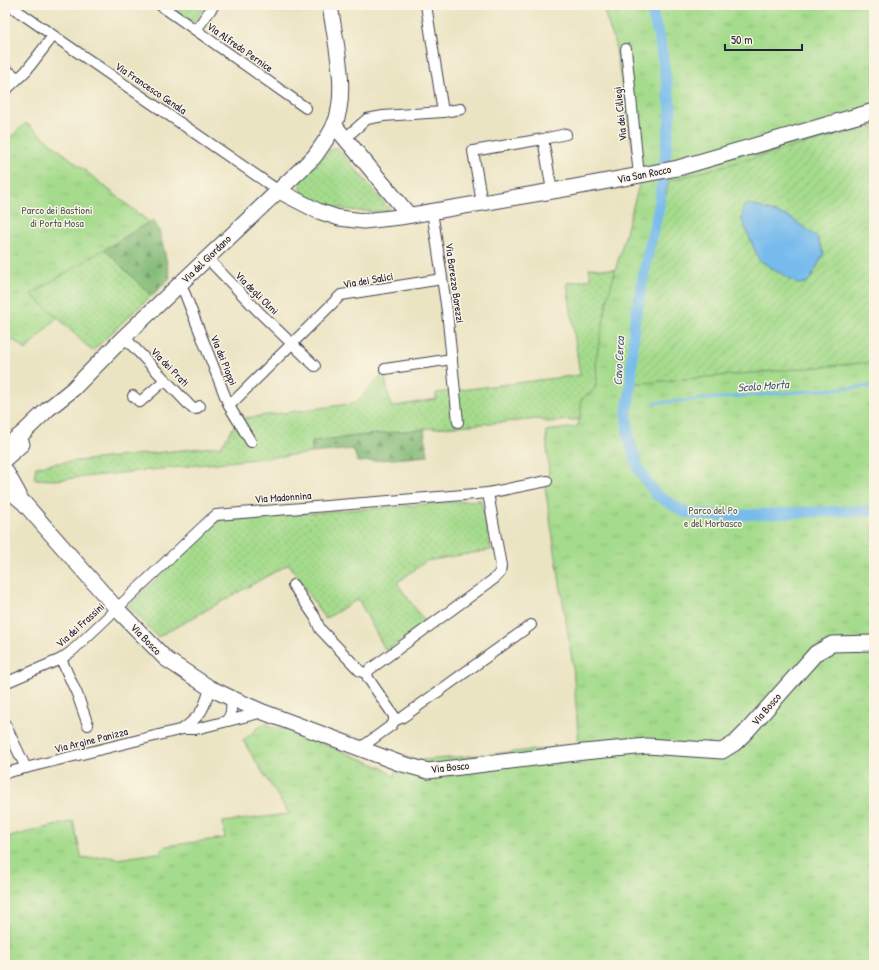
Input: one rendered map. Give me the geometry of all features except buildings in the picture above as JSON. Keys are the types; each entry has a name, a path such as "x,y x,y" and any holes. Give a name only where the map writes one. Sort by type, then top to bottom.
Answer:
{"street":[{"path":"5,10 9,5"},
{"name":"Via Francesco Genala","path":"9,5 279,190"},
{"name":"Via Alfredo Pernice","path":"160,5 306,108"},
{"path":"196,30 214,5"},
{"name":"Via del Giordano","path":"5,459 52,415 73,389 124,337 314,157 334,125 340,108 342,86 330,5"},
{"path":"426,5 442,112"},
{"path":"5,90 34,61 53,36"},
{"name":"Via dei Ciliegi","path":"626,50 642,175"},
{"path":"5,69 18,78"},
{"path":"346,140 351,133 367,119 383,116 461,110"},
{"name":"Via San Rocco","path":"279,190 318,211 339,218 364,221 410,215 678,168 874,111"},
{"path":"334,125 410,215"},
{"path":"482,203 473,151 566,134"},
{"path":"543,139 552,191"},
{"name":"Via Barezzo Barezzi","path":"432,211 452,359 458,422"},
{"name":"Via degli Olmi","path":"207,258 260,313 292,343"},
{"name":"Via dei Salici","path":"229,406 341,295 442,279"},
{"name":"Via dei Pioppi","path":"181,284 229,406 251,442"},
{"name":"Via dei Prati","path":"124,337 192,408 195,409 200,406"},
{"path":"292,343 315,366"},
{"path":"385,369 452,359"},
{"path":"133,396 140,402 165,380"},
{"name":"Via del Giordano","path":"5,447 73,389"},
{"name":"Via Bosco","path":"5,470 24,503"},
{"name":"Via Madonnina","path":"116,608 216,515 488,493 547,482"},
{"name":"Via Bosco","path":"5,487 24,503 116,608 166,659 210,688 263,712 399,764 428,771 647,746 722,751 735,743 746,732 816,653 832,644 874,643"},
{"path":"367,674 369,670 494,579 500,573 501,566 488,493"},
{"path":"293,585 316,618 320,629 360,671 367,674 368,678 394,716 394,721"},
{"name":"Via dei Frassini","path":"5,683 61,659 72,651 116,608"},
{"path":"359,748 392,725 394,721 403,717 531,625"},
{"name":"Via dei Frassini","path":"61,659 77,694 88,725"},
{"name":"Via Argine Panizza","path":"183,729 201,713 210,688"},
{"path":"226,721 231,716 231,698"},
{"name":"Via Argine Panizza","path":"5,773 183,729 196,728 263,712"},
{"path":"5,724 26,768"}],"green space":[{"path":"168,5 207,5 194,23"},
{"name":"Parco del Po e del Morbasco","path":"602,5 874,5 874,965 5,965 5,838 73,821 82,859 108,856 117,859 158,853 166,846 225,838 223,822 289,814 243,741 267,722 270,727 292,731 383,768 394,777 400,755 412,759 426,760 579,746 573,666 545,487 549,474 546,431 577,427 581,415 581,400 595,389 597,380 596,359 608,297 639,185 615,44"},
{"name":"Parco dei Bastioni di Porta Mosa","path":"26,123 149,222 31,294 57,317 26,350 12,339 5,347 5,142"},
{"path":"874,125 874,362 631,384 637,325 669,181"},
{"path":"337,147 391,211 357,211 346,209 326,204 304,195 299,183 328,151"},
{"path":"153,220 159,231 170,278 151,296 104,249"},
{"path":"104,249 151,296 92,351 31,294"},
{"path":"589,268 616,270 599,418 547,422 539,419 312,441 312,453 56,480 34,479 36,467 57,463 221,446 239,419 356,403 384,373 391,407 436,399 436,393 580,375 567,283 591,279"},
{"path":"424,429 428,456 358,462 353,449 312,453 312,441"},
{"path":"481,500 491,550 426,561 397,583 425,622 386,651 358,599 325,619 289,564 158,637 128,606 219,520"}],"water":[{"path":"750,204 791,218 817,237 824,253 811,278 806,283 798,284 759,260 742,220 743,208"}],"waterway":[{"name":"Cavo Cerca","path":"650,5 660,42 671,109 659,207 648,252 634,325 631,384 627,412 628,436 638,468 656,495 686,513 721,516 874,511"},
{"name":"Scolo Morta","path":"654,403 874,386"}]}
